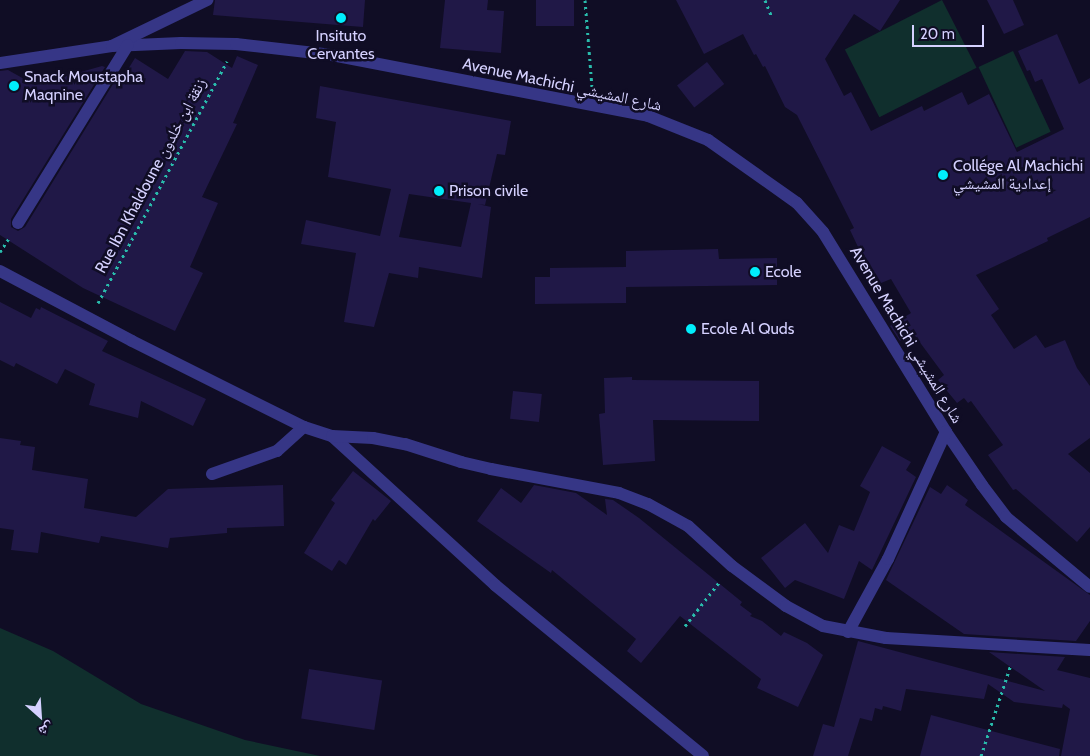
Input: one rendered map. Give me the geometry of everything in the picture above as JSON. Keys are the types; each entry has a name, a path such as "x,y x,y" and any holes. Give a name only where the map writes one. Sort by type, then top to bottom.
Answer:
{"street":[{"path":"0,63 112,46 207,0"},
{"name":"Avenue Machichi شارع المشيشي","path":"112,46 236,44 332,55 648,116 708,140 797,203 823,232 946,432 1006,517 1090,587"},
{"path":"18,223 128,45"},
{"path":"0,271 90,319 304,427 332,436 373,438 405,444 460,462 491,469 619,492 648,504 688,526 732,566 786,606 823,626 886,638 1090,650"},
{"path":"212,474 277,451 304,427"},
{"path":"848,632 888,559 946,432"},
{"path":"332,436 495,585 703,756"}],"path":[{"path":"585,0 594,106"},
{"path":"765,0 771,15"},
{"name":"Rue Ibn Khaldoune زنقة ابن خلدون","path":"90,319 236,44"},
{"path":"685,626 732,566"},
{"path":"981,756 1016,646"}],"green space":[{"path":"942,0 977,68 879,117 845,49"},
{"path":"1013,51 1051,132 1016,148 979,67"},
{"path":"0,628 53,651 141,704 245,740 320,756 0,756"}],"building":[{"path":"215,0 365,0 363,27 213,15"},
{"path":"445,0 488,0 487,10 504,11 501,53 440,48"},
{"path":"536,0 574,0 574,26 536,26"},
{"path":"676,0 900,0 880,31 854,14 825,59 844,96 851,92 871,131 922,106 924,111 962,92 968,105 989,94 1017,152 1064,129 1042,79 1035,82 1030,70 1027,71 1018,51 1057,34 1079,84 1090,78 1090,217 1047,238 1048,241 976,275 999,309 991,315 1014,349 1036,335 1045,348 1065,340 1077,368 1090,386 1090,438 1068,454 1090,473 1090,527 1077,542 1016,489 1013,490 988,455 1003,445 971,401 968,403 964,398 957,403 938,380 944,375 913,333 900,341 890,326 911,313 891,279 876,285 850,230 854,228 797,115 785,107 765,66 763,67 756,54 754,55 743,34 704,54"},
{"path":"987,0 1013,0 1024,25 1004,34"},
{"path":"185,51 207,52 232,68 237,56 258,65 233,123 237,124 202,197 218,203 190,267 203,273 175,331 83,288 0,235 0,71 8,70 35,85 102,66 105,67 11,219 11,227 18,231 25,227 118,76 122,79 135,58 168,79"},
{"path":"707,62 724,84 694,107 677,85"},
{"name":"Prison civile","path":"320,86 511,121 505,155 497,154 485,205 478,204 491,207 482,278 419,267 418,278 389,273 374,327 344,322 356,253 301,244 306,220 380,236 391,189 328,177 336,122 316,118","holes":["409,194 471,203 461,247 399,237"]},
{"path":"718,249 719,259 777,258 777,285 626,287 626,303 535,304 535,277 550,277 550,268 626,267 626,251"},
{"path":"0,302 31,318 36,308 40,310 41,307 108,341 102,351 206,399 193,426 141,401 138,418 89,405 95,384 65,369 57,384 16,363 14,367 0,360"},
{"path":"632,377 632,380 759,381 759,421 653,420 655,461 603,465 599,414 605,413 604,378"},
{"path":"513,391 542,394 539,422 510,419"},
{"path":"0,438 21,441 20,445 35,447 32,470 88,479 84,508 136,517 168,489 283,485 284,526 227,528 227,533 170,538 168,548 101,536 99,543 41,532 38,553 11,550 14,530 0,528"},
{"path":"882,446 911,462 906,470 916,477 872,570 859,561 844,599 795,580 785,588 761,558 805,523 828,553 839,525 854,531 870,492 860,486"},
{"path":"353,471 391,501 375,521 373,519 346,565 339,560 332,571 304,553 335,503 331,500"},
{"path":"534,485 576,493 607,515 605,499 613,500 639,518 742,602 740,605 752,614 750,616 762,621 781,636 784,632 807,643 823,655 798,707 757,688 761,679 680,616 641,663 627,651 636,639 552,570 551,573 477,521 501,488 521,503"},
{"path":"947,485 968,500 965,505 1090,595 1090,621 1076,641 964,634 886,580 930,487 941,494"},
{"path":"858,641 1045,691 989,652 1065,657 1057,670 1090,678 1090,756 1061,756 1070,709 1063,704 1062,708 1014,702 988,684 984,699 906,689 901,711 883,706 882,710 875,708 872,721 860,718 848,756 813,756 823,724 834,727"},
{"path":"309,669 382,681 374,730 301,718"},
{"path":"931,715 1060,749 1059,756 920,756"}],"place":[{"name":"Insituto Cervantes","path":"341,18"},
{"name":"Snack Moustapha Maqnine","path":"14,86"},
{"name":"Collége Al Machichi إعدادية المشيشي","path":"943,175"},
{"name":"Prison civile","path":"439,191"},
{"name":"Ecole","path":"755,272"},
{"name":"Ecole Al Quds","path":"691,329"}]}
